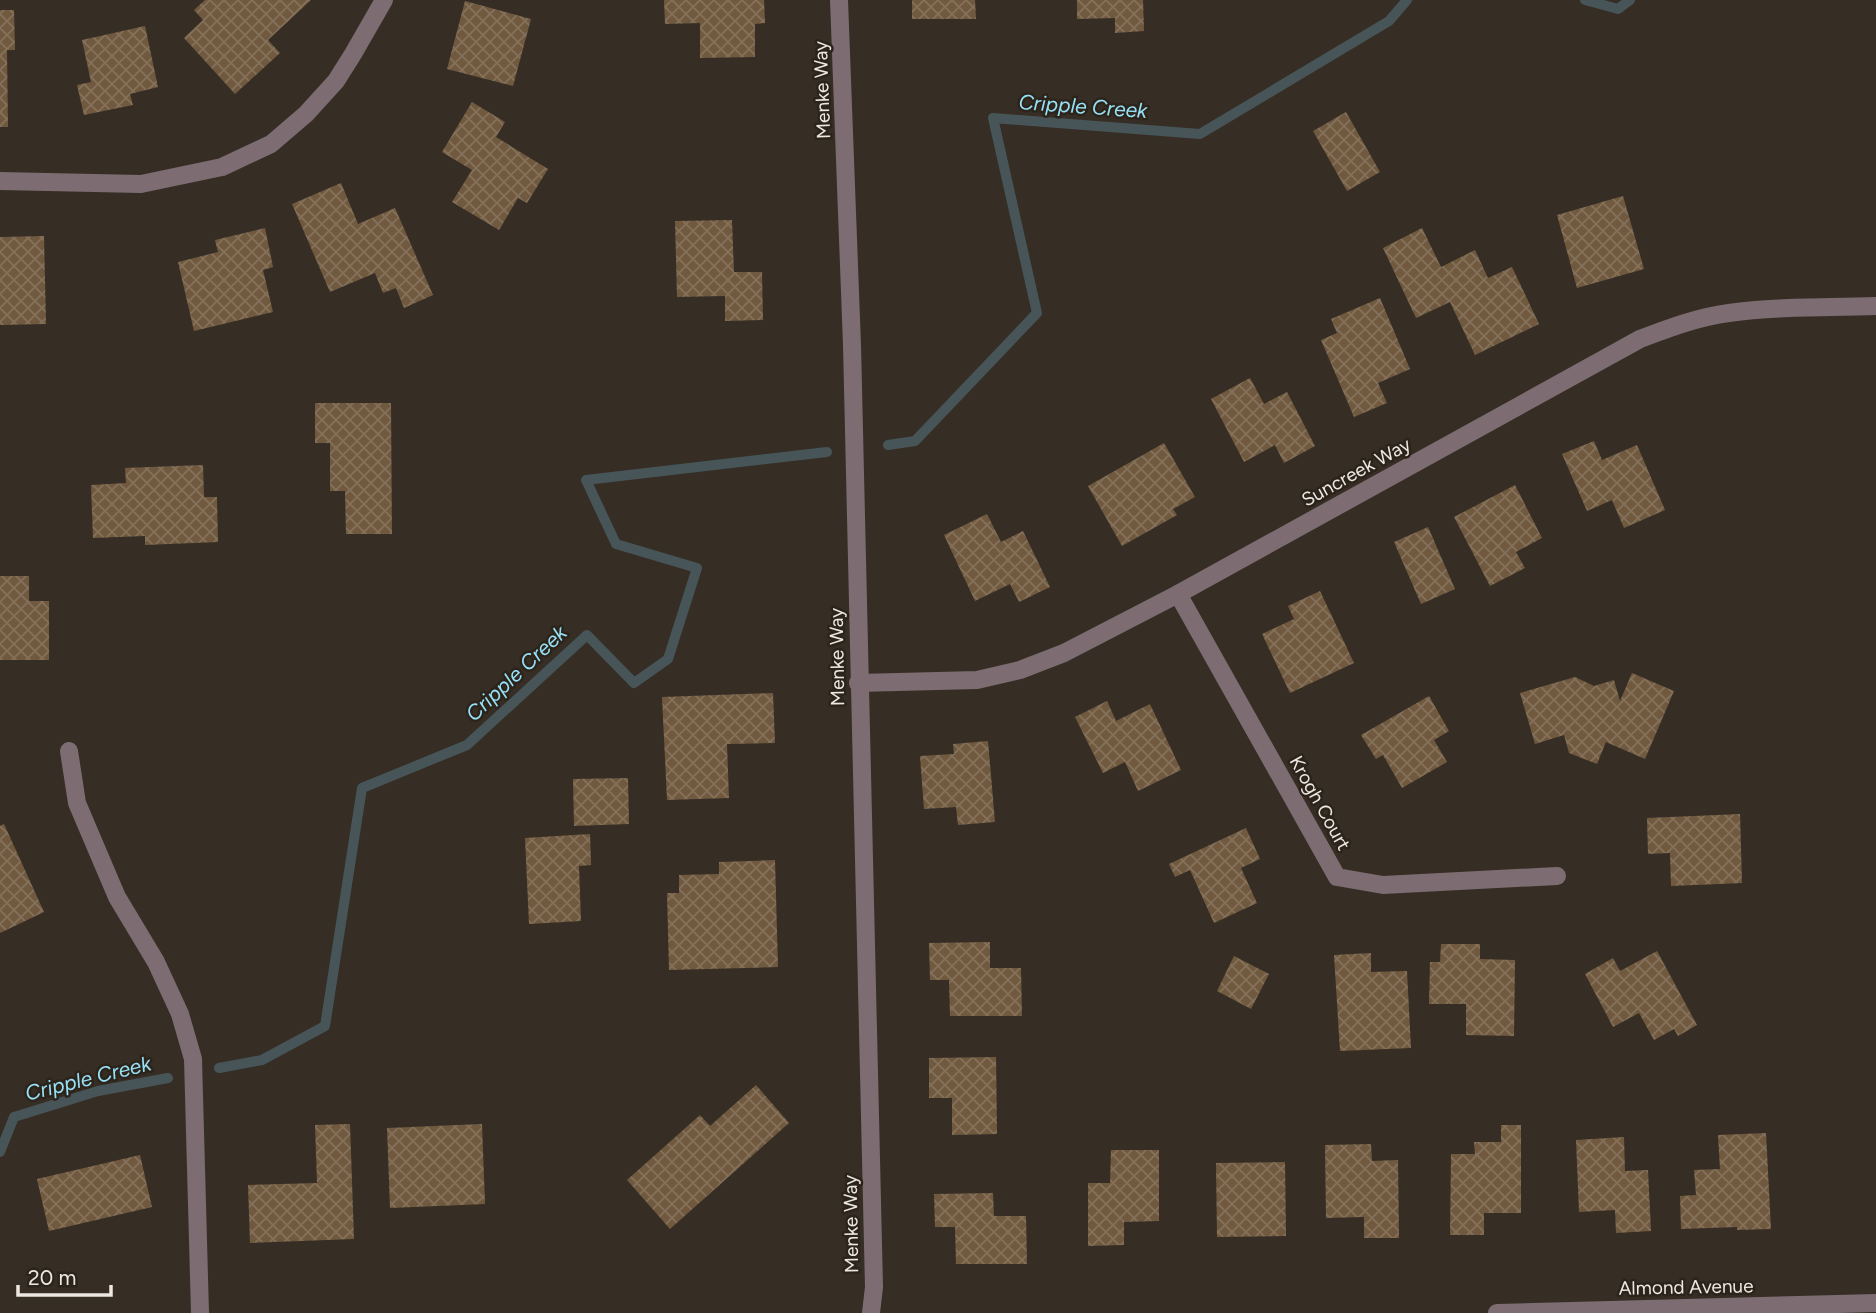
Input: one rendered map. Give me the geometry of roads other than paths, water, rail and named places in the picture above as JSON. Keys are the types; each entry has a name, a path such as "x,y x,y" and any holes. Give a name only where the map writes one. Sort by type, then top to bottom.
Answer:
{"street":[{"path":"0,181 142,184 222,167 271,144 306,114 336,81 384,0"},
{"name":"Menke Way","path":"839,0 852,345 873,1287 871,1313"},
{"name":"Suncreek Way","path":"858,683 977,680 1020,670 1064,653 1178,594 1640,339 1688,321 1728,313 1772,309 1876,306"},
{"name":"Krogh Court","path":"1178,594 1337,877 1383,885 1557,876"},
{"path":"69,751 77,803 117,897 156,962 180,1014 193,1059 200,1313"},
{"name":"Almond Avenue","path":"1497,1313 1876,1304"}],"waterway":[{"name":"Cripple Creek","path":"888,445 915,441 1037,313 993,118 1200,134 1389,21 1407,0"},
{"name":"Cripple Creek","path":"1585,0 1618,9 1630,0"},
{"name":"Cripple Creek","path":"219,1068 262,1060 325,1026 362,788 467,745 587,635 634,683 668,659 697,568 616,544 586,480 827,452"},
{"name":"Cripple Creek","path":"0,1152 14,1117 98,1091 168,1078"}]}
